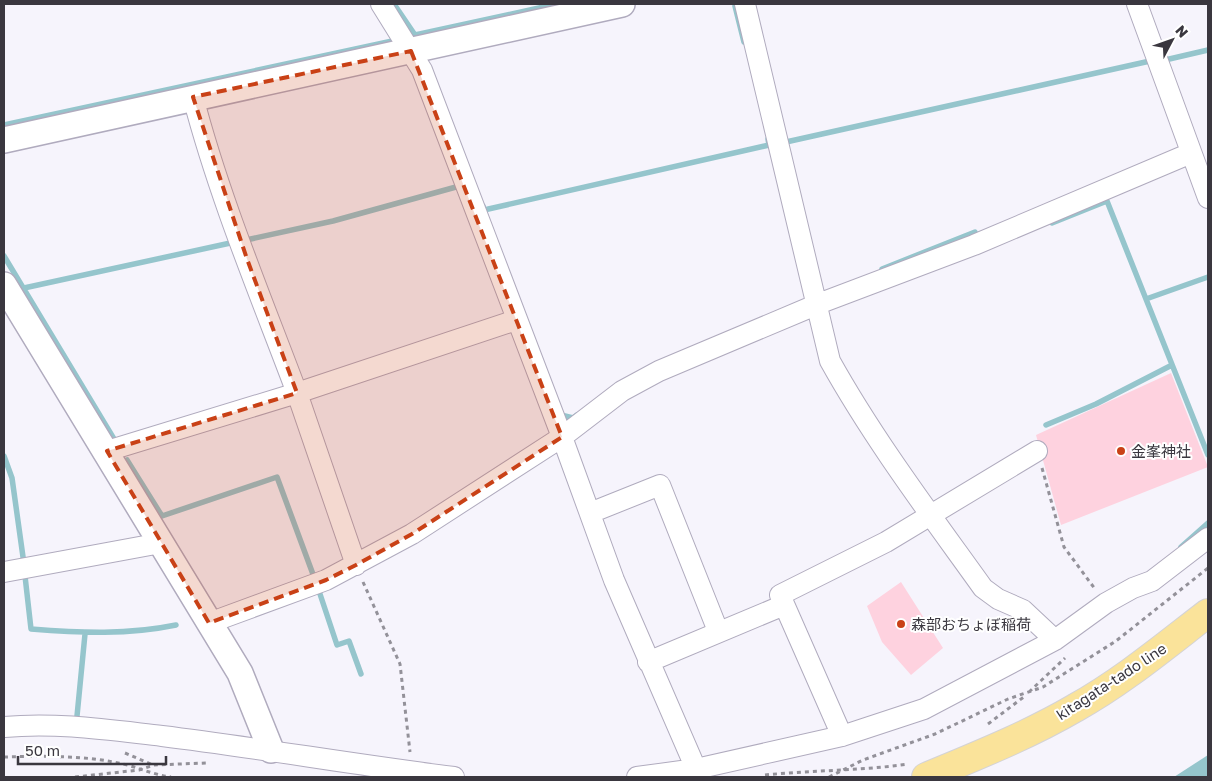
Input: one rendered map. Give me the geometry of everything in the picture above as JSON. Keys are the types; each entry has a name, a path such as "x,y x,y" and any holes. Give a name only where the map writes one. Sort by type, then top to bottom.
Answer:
{"main road":[{"name":"kitagata-tado line","path":"922,770 998,748 1076,708 1152,656 1208,613"}],"street":[{"path":"381,4 422,70 516,320 562,436 614,580 696,769"},
{"path":"4,140 622,4"},
{"path":"745,4 818,304 830,361 847,391 931,516 983,588 998,599 1023,610 1055,640"},
{"path":"1137,4 1208,198"},
{"path":"193,97 200,124 247,259 298,393 356,565"},
{"path":"209,623 326,580 412,534 562,436 622,391 658,371 818,304 974,245 1191,154"},
{"path":"4,285 107,451 240,673 272,750"},
{"path":"107,451 298,393 516,320"},
{"path":"842,736 780,595 886,542 1037,451"},
{"path":"590,512 660,486 718,631"},
{"path":"637,777 696,769 842,736 924,709 1055,640 1106,603 1133,588 1152,581 1208,538"},
{"path":"4,572 161,543"},
{"path":"648,662 718,631 784,605"},
{"path":"4,727 40,724 272,750 454,777"}],"path":[{"path":"1037,451 1064,547 1106,603"},
{"path":"356,565 400,664 412,772"},
{"path":"829,777 863,760 935,734 1008,699 1043,688 1116,641 1208,568"},
{"path":"982,729 1027,694 1070,654"},
{"path":"4,757 58,756 123,764 139,770 171,777"},
{"path":"75,777 139,770 154,765 210,763"},
{"path":"757,776 847,768 863,770 922,770"}],"highlighted area":[{"path":"411,51 562,437 412,534 326,580 209,623 107,451 297,393 247,259 193,97"}],"water":[{"path":"1208,755 1208,777 1174,777"}],"building":[{"name":"金峯神社","path":"1171,373 1208,467 1061,525 1036,435"},
{"name":"森部おちょぼ稲荷","path":"901,582 943,648 911,675 882,642 867,606"}],"waterway":[{"path":"394,4 415,35 557,4"},
{"path":"735,6 744,42"},
{"path":"4,125 397,40"},
{"path":"1165,60 1208,50"},
{"path":"786,142 1150,61"},
{"path":"483,206 484,210 769,145 768,139"},
{"path":"246,240 333,221 456,187"},
{"path":"1052,223 1107,201 1208,455"},
{"path":"882,269 975,232"},
{"path":"24,288 235,242"},
{"path":"4,256 114,439"},
{"path":"1146,299 1208,277"},
{"path":"1046,425 1096,404 1172,365"},
{"path":"560,411 561,415 573,418 577,415"},
{"path":"4,456 12,478 24,564"},
{"path":"127,460 162,516 277,477 314,577"},
{"path":"1181,547 1208,523"},
{"path":"25,576 31,629 122,632 176,625"},
{"path":"319,591 337,645 349,641 361,674"},
{"path":"77,716 85,634"}],"place":[{"name":"金峯神社","path":"1121,451"},
{"name":"森部おちょぼ稲荷","path":"901,624"}]}
